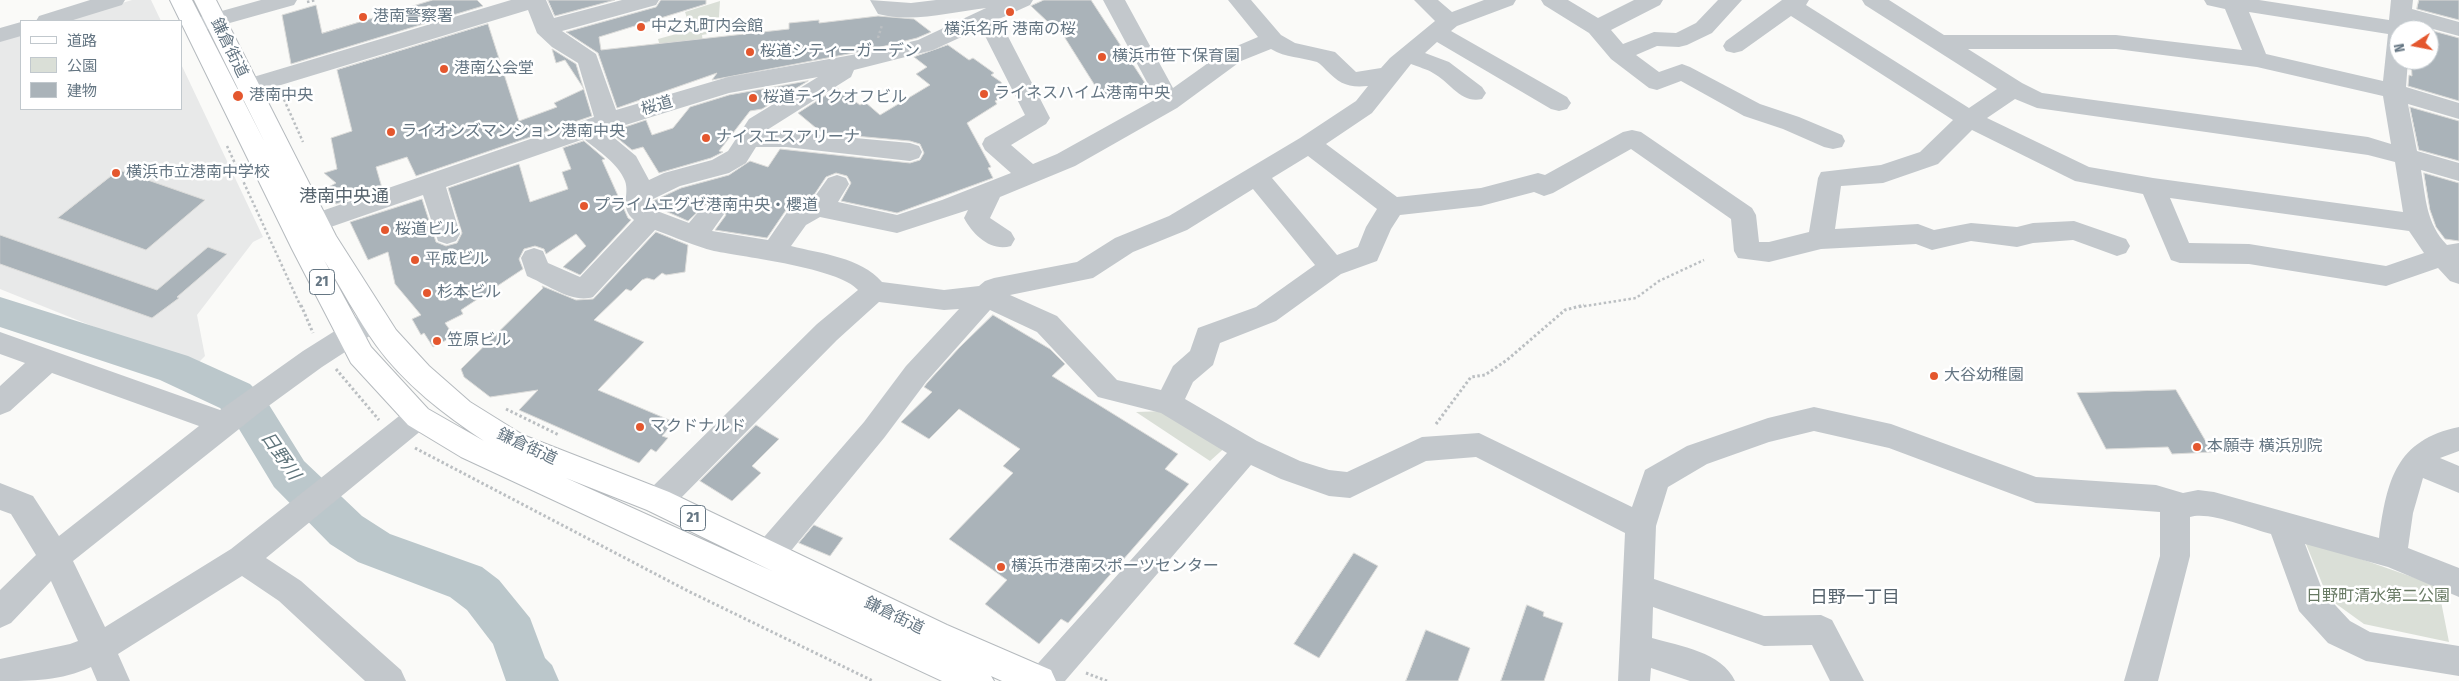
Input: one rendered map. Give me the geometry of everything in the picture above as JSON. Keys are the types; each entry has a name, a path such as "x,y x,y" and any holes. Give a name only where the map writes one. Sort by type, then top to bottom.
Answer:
{"main road":[{"name":"鎌倉街道","path":"181,0 205,15 248,87 306,226"},
{"name":"鎌倉街道","path":"205,15 306,226 362,326 361,355 418,418 471,448 977,681"},
{"name":"鎌倉街道","path":"362,326 386,338 419,374 460,410 513,444 658,502 936,636 1048,675"}],"street":[{"path":"50,20 114,0"},
{"path":"205,15 286,0"},
{"path":"248,87 535,0 545,28 557,41 588,58 599,126 627,162 638,182 639,210 651,219 713,241 774,251 850,271 862,278 874,291 944,300 986,296 1047,324 1108,389 1168,403 1247,450 1291,470 1329,484 1350,485 1422,449 1479,445 1641,526"},
{"path":"545,28 648,0"},
{"name":"桜道","path":"306,226 599,126 728,86 874,59 925,45 991,8 1022,0"},
{"path":"1114,0 1168,102"},
{"path":"1239,0 1273,40 1288,49 1327,57 1348,78 1353,80 1390,75"},
{"path":"1425,0 1442,26 1559,103"},
{"path":"769,554 874,430 916,374 994,288 1084,271 1124,245 1178,223 1309,144 1364,107 1398,63 1442,26 1504,0"},
{"path":"1552,0 1597,28 1619,54 1657,82 1682,72 1752,110 1791,123 1833,141"},
{"path":"1597,28 1652,0"},
{"path":"1619,54 1654,40 1679,40 1704,28 1731,0"},
{"path":"1873,0 2014,89 2037,100 2368,146 2459,172"},
{"path":"2228,1 2257,59"},
{"path":"2228,1 2389,23"},
{"path":"1734,46 1794,2 1969,119 2084,175 2153,187 2418,223"},
{"path":"884,4 991,8 1038,118 994,144 1030,175"},
{"path":"2439,28 2459,30"},
{"path":"820,208 897,224 951,207 1066,160 1168,102 1233,56 1273,40"},
{"path":"1938,42 2116,42 2257,59 2394,91 2459,110"},
{"path":"1408,55 1441,66 1474,93"},
{"path":"638,196 673,179 720,167 737,157 757,125 798,98 874,59"},
{"path":"2396,70 2394,91 2418,223 2427,240 2454,262"},
{"path":"1821,239 1830,178 1882,174 1929,158 1969,119 2014,89"},
{"path":"748,138 786,139 910,152"},
{"path":"1309,144 1392,207 1482,197 1538,182 1544,187 1632,138 1743,216 1747,251 1769,252 1821,239 1918,234 1932,240 1971,232 2017,237 2034,233 2074,230 2117,246"},
{"path":"1256,176 1332,268"},
{"path":"432,183 447,234"},
{"path":"774,251 797,218 820,208 837,184"},
{"path":"2153,187 2180,253 2249,254 2386,276 2454,262"},
{"path":"991,191 977,218 981,226 1002,239"},
{"path":"1168,403 1183,374 1203,358 1208,336 1266,314 1332,268 1368,254 1379,227 1392,207"},
{"path":"694,234 711,214"},
{"path":"529,267 584,290 651,219"},
{"path":"658,502 827,332 874,291"},
{"path":"0,613 15,594 55,557 226,420 266,390 362,326"},
{"path":"0,343 47,361 226,420"},
{"path":"0,403 47,361"},
{"path":"0,676 73,659 98,649 242,559 418,418"},
{"path":"1634,681 1641,526 1656,479 1697,455 1768,430 1814,419 1891,436 2036,490 2156,498 2182,506"},
{"path":"1329,484 1408,436"},
{"path":"2392,555 2398,505 2413,468 2428,450 2459,439"},
{"path":"1048,675 1247,450"},
{"path":"2418,462 2459,480"},
{"path":"0,496 22,505 55,557 114,681"},
{"path":"2141,681 2175,556 2174,511 2194,502 2214,505 2392,555 2459,583"},
{"path":"2284,524 2310,602 2339,632 2366,646 2459,661"},
{"path":"242,559 290,591 382,679"},
{"path":"1638,588 1764,630 1821,630 1847,681"},
{"path":"1636,648 1694,665 1718,681"}],"path":[{"path":"874,59 884,4"},
{"path":"284,98 304,143"},
{"path":"1408,436 1434,427 1471,377 1485,375 1508,360 1564,310 1599,302 1636,298 1659,281 1704,260"},
{"path":"500,406 560,435"},
{"path":"1048,675 1107,681"}],"shaded area":[{"path":"132,0 151,0 161,20 67,20"},
{"name":"横浜市立港南中学校","path":"20,34 20,110 182,110 182,66 263,237 253,242 197,315 205,356 194,367 0,289 0,41"}],"green space":[{"path":"720,1 718,32 702,35 703,43 662,54 658,39 691,30 685,12"},
{"path":"1166,411 1229,444 1210,461 1136,412"},
{"name":"日野町清水第二公園","path":"2304,539 2438,586 2449,642 2364,624 2328,598"}],"building":[{"path":"433,0 477,0 483,6 291,64 282,15 316,5 322,33"},
{"path":"548,0 615,0 555,16"},
{"path":"661,0 706,0 706,4 599,37 601,50 789,29 789,23 819,20 819,23 878,16 914,19 931,32 917,38 869,50 712,80 717,73 617,108 598,53 566,32 656,7"},
{"path":"1044,0 1091,0 1147,86 1104,100 1055,22 1050,24 1031,6"},
{"path":"2419,0 2459,0 2459,20 2417,9"},
{"path":"488,24 519,121 557,107 554,103 584,89 592,116 416,176 407,157 376,167 382,188 336,204 327,188 336,183 324,173 337,169 331,138 352,131 337,70"},
{"path":"2439,33 2459,38 2459,101 2408,86 2409,75 2412,76 2412,70 2439,70"},
{"path":"948,45 969,60 973,58 994,73 991,75 1001,82 1007,95 995,101 997,104 967,123 991,167 988,168 993,178 897,213 841,201 851,183 847,176 836,173 826,177 812,198 786,210 767,238 715,230 726,215 720,205 705,205 688,221 654,206 653,201 681,188 729,175 750,161 768,167 780,149 910,163 920,160 924,153 920,144 910,141 822,133 798,113 837,88 860,105 865,102 880,115 930,85 916,74 927,67 914,57"},
{"path":"552,49 576,64 583,88 565,60 556,63"},
{"path":"808,81 762,109 750,111 719,151 723,152 711,158 659,173 643,147 632,150 610,132 646,120 652,135 673,128 690,107 729,95"},
{"path":"2410,107 2459,121 2459,161 2419,150"},
{"path":"584,141 605,159 602,160 628,218 631,220 580,275 563,267 586,246 576,234 546,254 544,249 535,246 524,249 519,259 523,269 461,310 463,314 445,323 454,336 433,347 424,333 421,335 412,319 421,315 395,284 388,252 368,260 350,222 422,199 436,242 446,246 457,243 462,233 448,188 519,164 530,202 568,189 562,172 571,169 563,148"},
{"path":"119,170 205,200 146,250 58,218"},
{"path":"2424,173 2459,183 2459,241 2445,239 2436,227 2430,210"},
{"path":"656,232 688,245 685,272 666,275 662,273 654,280 647,278 642,280 631,291 626,289 594,320 644,342 598,390 674,422 662,436 668,438 656,452 651,449 639,463 519,410 538,390 490,397 464,377 461,369 543,288 542,286 576,300 593,299"},
{"path":"0,235 157,290 208,247 227,254 177,297 179,298 152,318 0,264"},
{"path":"993,315 1050,349 1065,364 1052,376 1178,454 1165,469 1189,484 1068,623 1061,619 1039,644 985,604 1007,580 949,539 1013,473 1003,466 1020,449 959,409 929,439 901,422 932,392 924,387 927,383"},
{"path":"2176,390 2212,452 2172,454 2168,447 2106,449 2077,393"},
{"path":"756,425 779,439 752,466 761,473 732,501 700,481"},
{"path":"814,525 843,538 830,556 799,543"},
{"path":"1354,553 1378,566 1319,658 1294,644"},
{"path":"1527,605 1544,612 1543,616 1563,623 1544,681 1501,681"},
{"path":"1426,630 1470,648 1458,681 1406,681"}],"waterway":[{"name":"日野川","path":"0,312 174,368 235,396 251,412 289,474 346,530 374,548 466,582 483,595 513,633 526,672 535,681"}],"place":[{"name":"横浜名所 港南の桜","path":"1010,12"},
{"name":"港南警察署","path":"363,17"},
{"name":"中之丸町内会館","path":"641,27"},
{"name":"桜道シティーガーデン","path":"750,52"},
{"name":"横浜市笹下保育園","path":"1102,57"},
{"name":"港南公会堂","path":"444,69"},
{"name":"ライネスハイム港南中央","path":"984,94"},
{"name":"港南中央","path":"238,96"},
{"name":"桜道テイクオフビル","path":"753,98"},
{"name":"ライオンズマンション港南中央","path":"391,132"},
{"name":"ナイスエスアリーナ","path":"706,138"},
{"name":"横浜市立港南中学校","path":"116,173"},
{"name":"プライムエグゼ港南中央・櫻道","path":"584,206"},
{"name":"桜道ビル","path":"385,230"},
{"name":"平成ビル","path":"415,260"},
{"name":"杉本ビル","path":"427,293"},
{"name":"笠原ビル","path":"437,341"},
{"name":"大谷幼稚園","path":"1934,376"},
{"name":"マクドナルド","path":"640,427"},
{"name":"本願寺 横浜別院","path":"2197,447"},
{"name":"横浜市港南スポーツセンター","path":"1001,567"}],"district":[{"name":"港南中央通","path":"344,197"},
{"name":"日野一丁目","path":"1855,598"}]}
